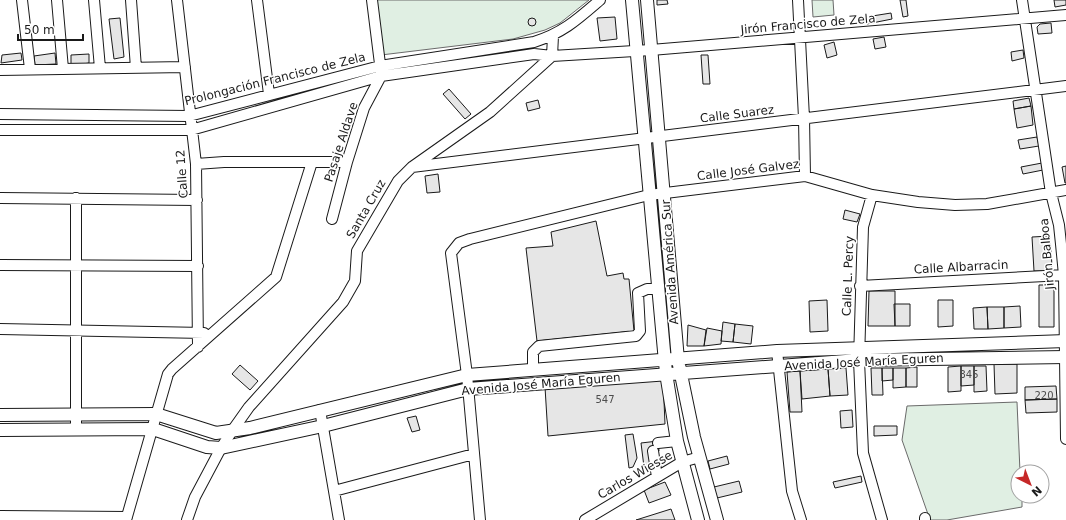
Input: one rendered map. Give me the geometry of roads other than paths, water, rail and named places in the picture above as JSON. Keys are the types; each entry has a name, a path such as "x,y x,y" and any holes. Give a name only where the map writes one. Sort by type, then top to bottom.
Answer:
{"main road":[{"name":"Avenida América Sur","path":"632,0 666,373 677,441 698,520"},
{"name":"Avenida América Sur","path":"646,0 665,192 678,360 694,437 717,520"},
{"path":"658,294 672,296"},
{"name":"Avenida José María Eguren","path":"0,415 156,414 216,433 250,428 467,375 860,347 1065,342"},
{"path":"828,349 829,362"},
{"name":"Avenida José María Eguren","path":"0,430 153,429 207,447 221,448 324,426 468,389 666,373 859,360 1065,357"},
{"path":"550,368 551,382"}],"street":[{"path":"22,0 30,69"},
{"path":"57,0 64,69"},
{"path":"94,0 100,68"},
{"path":"131,0 136,68"},
{"name":"Calle 12","path":"177,0 196,164 198,347"},
{"path":"257,0 269,94"},
{"path":"372,0 381,71"},
{"path":"552,56 553,36 570,26 600,0"},
{"path":"798,0 804,118 805,176"},
{"name":"Jirón Balboa","path":"1022,0 1051,193 1059,225 1064,275 1066,439"},
{"name":"Jirón Francisco de Zela","path":"552,56 651,50 1066,15"},
{"name":"Prolongación Francisco de Zela","path":"0,114 190,116 269,94 534,42 553,36"},
{"name":"Prolongación Francisco de Zela","path":"0,130 191,130 381,71 534,54 552,56"},
{"name":"Santa Cruz","path":"187,520 195,497 221,448 232,431 249,408 343,302 355,280 357,251 398,181 412,167 490,112 552,56"},
{"path":"0,70 185,67"},
{"name":"Pasaje Aldave","path":"332,219 347,162 364,108 381,71"},
{"name":"Calle Suarez","path":"412,167 1066,86"},
{"path":"30,115 31,130"},
{"path":"196,164 224,162 347,162"},
{"path":"0,516 127,519 169,372 276,277 312,162"},
{"name":"Calle José Galvez","path":"467,375 451,253 459,243 649,195 805,176 872,195 918,202 955,205 987,204 1066,190"},
{"name":"Calle L. Percy","path":"872,195 863,227 860,286 859,360 863,453 882,520"},
{"path":"0,198 197,200"},
{"path":"76,198 76,430"},
{"path":"0,265 198,266"},
{"name":"Calle Albarracin","path":"860,286 1064,275"},
{"path":"533,370 533,352 540,346 636,336 640,331 638,293 646,289 658,294"},
{"path":"0,329 214,333"},
{"path":"777,352 792,491 801,520"},
{"path":"467,375 480,520"},
{"path":"320,410 324,426 339,520"},
{"path":"657,476 656,447 677,441"},
{"path":"334,491 474,454"},
{"name":"Carlos Wiesse","path":"591,518 682,462 700,457"}]}
